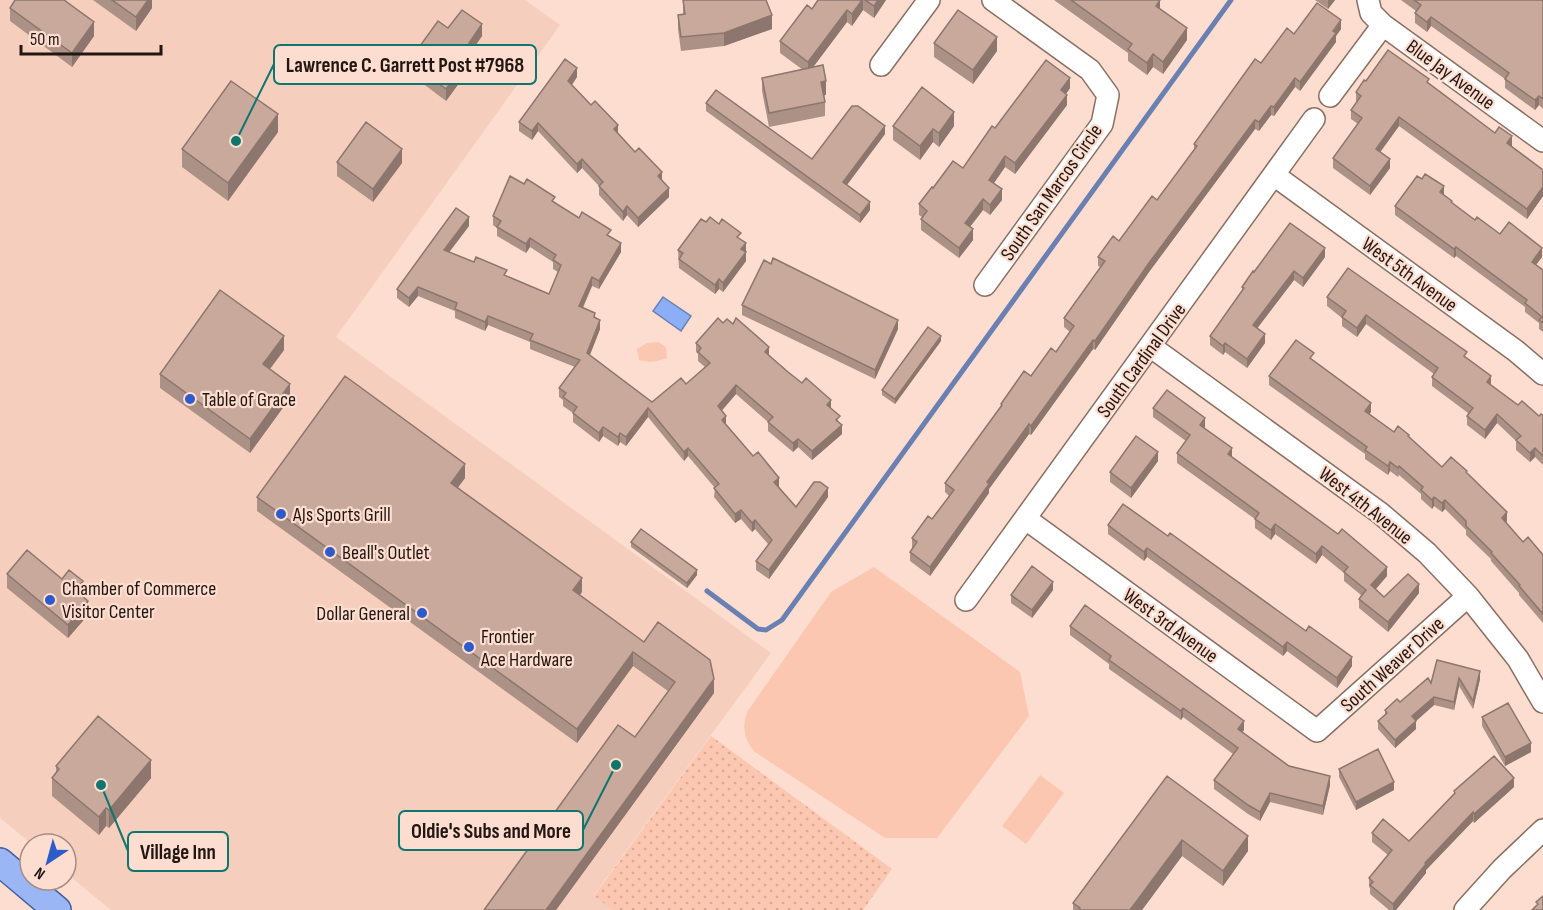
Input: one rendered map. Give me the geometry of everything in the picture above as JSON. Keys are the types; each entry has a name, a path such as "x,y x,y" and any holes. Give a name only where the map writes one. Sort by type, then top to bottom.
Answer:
{"main road":[{"path":"0,862 57,910"}],"street":[{"path":"881,65 929,0"},
{"name":"South San Marcos Circle","path":"986,285 1102,124 1108,95 1090,70 993,0"},
{"name":"Blue Jay Avenue","path":"1368,0 1371,13 1383,25 1543,141"},
{"path":"1330,96 1383,25"},
{"name":"South Cardinal Drive","path":"966,600 1314,119"},
{"name":"West 5th Avenue","path":"1274,175 1516,351 1543,374"},
{"name":"West 4th Avenue","path":"1150,346 1380,513 1427,554 1468,596 1518,659 1543,702"},
{"name":"West 3rd Avenue","path":"1026,519 1317,731"},
{"name":"South Weaver Drive","path":"1317,731 1468,596"},
{"path":"1465,910 1502,869 1543,830"}],"shaded area":[{"path":"0,0 525,0 560,25 336,337 771,653 594,895 613,910 111,910 78,883 78,832 18,833 0,818"},
{"path":"658,342 666,347 667,358 653,362 639,360 637,349 647,343"},
{"path":"874,567 1020,672 1029,716 937,838 885,838 755,752 748,743 745,733 747,712 831,592"},
{"path":"711,736 892,869 863,910 613,910 594,896"},
{"path":"1040,775 1064,793 1026,844 1002,826"}],"water":[{"path":"663,297 691,316 681,331 653,311"}],"building":[{"path":"15,0 64,0 94,22 72,53 10,8"},
{"path":"112,0 148,0 136,17"},
{"path":"683,0 766,0 772,15 724,33 681,37 678,15 685,14"},
{"path":"818,0 862,0 852,14 847,10 808,62 780,41 807,5 812,9"},
{"path":"865,0 878,0 874,6"},
{"path":"1071,0 1160,0 1156,6 1187,28 1163,62 1153,54 1147,63 1128,49 1132,44"},
{"path":"1414,0 1543,0 1543,99 1539,96 1535,100 1505,79 1509,73 1431,17 1427,22 1415,13 1421,5"},
{"path":"1317,3 1341,20 1333,31 1336,33 1300,82 1295,78 1274,107 1271,106 1259,122 1255,120 1149,263 1095,341 1093,340 1031,426 1029,424 930,567 910,552 917,542 912,538 928,516 932,519 954,490 945,483 1024,371 1031,376 1051,348 1056,352 1074,326 1064,318 1105,261 1098,257 1113,236 1119,241 1152,196 1157,200 1197,146 1194,144 1255,59 1261,63 1287,28 1294,34"},
{"path":"462,10 482,24 469,43 476,48 446,89 409,61 438,21 448,28"},
{"path":"958,10 997,37 973,70 934,43"},
{"path":"1388,50 1429,79 1427,82 1495,133 1499,127 1512,136 1507,143 1543,170 1543,187 1527,209 1399,117 1376,149 1390,159 1370,186 1333,158 1362,118 1351,110 1361,96 1356,92"},
{"path":"565,59 577,68 568,81 591,105 595,101 618,125 614,129 635,152 639,148 662,172 658,176 669,188 638,218 627,206 623,212 599,186 603,182 582,159 577,164 538,123 532,131 519,122"},
{"path":"1046,60 1070,78 1061,90 1067,95 1015,163 1005,156 989,180 1002,189 990,205 983,199 965,223 973,229 959,248 921,219 927,211 919,204 953,161 963,168 992,126 995,128"},
{"path":"823,65 826,81 821,82 825,102 769,113 762,78"},
{"path":"231,81 278,114 228,183 182,149"},
{"path":"922,87 954,112 939,133 933,129 920,146 893,126"},
{"path":"716,90 812,159 852,106 858,106 885,126 843,182 870,202 860,215 706,103"},
{"path":"366,122 402,149 373,189 337,162"},
{"path":"1425,174 1444,186 1440,192 1475,220 1477,217 1500,234 1509,222 1542,248 1532,262 1543,270 1543,323 1539,320 1542,317 1525,303 1527,300 1456,247 1454,249 1395,206 1417,176 1422,179"},
{"path":"510,176 524,184 527,179 555,197 552,201 579,218 582,212 611,230 607,235 621,243 599,281 592,277 579,306 595,313 594,317 600,320 587,353 652,402 681,378 686,384 710,363 698,352 701,348 696,343 718,318 723,323 727,319 733,324 736,318 769,347 765,352 788,372 802,383 806,378 831,400 827,405 840,416 836,420 842,425 812,451 798,439 793,443 768,422 773,417 736,385 718,406 726,416 722,420 753,456 758,452 779,478 774,482 796,507 814,482 820,482 828,488 769,570 756,561 772,540 755,520 752,523 741,510 735,514 714,488 719,484 688,448 684,452 648,408 626,437 620,433 618,437 603,427 599,433 573,413 577,407 563,397 566,393 559,388 580,360 530,340 533,334 488,316 485,322 455,309 457,303 418,287 409,298 397,289 456,208 469,217 444,250 474,262 476,257 507,270 504,275 549,294 561,265 553,260 556,255 530,238 526,244 497,227 501,221 493,216"},
{"path":"710,217 719,224 722,219 741,233 737,237 746,243 741,249 746,252 723,283 719,279 715,285 679,259 683,253 678,250 701,219 706,222"},
{"path":"1290,223 1325,248 1303,278 1294,271 1253,325 1265,334 1247,359 1225,343 1223,346 1210,336 1244,288 1242,287 1253,271"},
{"path":"773,258 898,320 875,370 742,305 764,260 771,264"},
{"path":"1348,268 1467,352 1464,356 1491,376 1487,382 1518,405 1522,401 1539,416 1543,415 1543,456 1535,448 1530,453 1516,440 1521,436 1497,414 1485,430 1467,416 1473,408 1432,377 1438,368 1366,315 1357,328 1342,317 1346,311 1327,297"},
{"path":"220,290 284,336 263,364 290,384 250,439 160,374"},
{"path":"928,327 941,336 895,399 882,390"},
{"path":"1296,340 1314,353 1310,358 1371,403 1365,411 1394,432 1398,426 1442,467 1451,457 1507,512 1502,518 1523,542 1528,537 1543,555 1543,614 1492,552 1466,526 1466,521 1445,500 1442,503 1434,497 1432,500 1421,490 1423,487 1399,466 1398,468 1390,462 1388,466 1365,450 1367,447 1269,376"},
{"path":"345,376 465,464 451,483 582,578 573,590 644,642 658,622 710,660 714,679 546,910 484,910 618,725 635,737 675,682 633,652 577,729 257,497"},
{"path":"1167,390 1205,418 1200,425 1232,448 1228,454 1338,534 1342,529 1387,567 1371,585 1384,597 1408,574 1419,584 1388,622 1359,599 1366,590 1344,572 1348,567 1322,546 1316,554 1275,524 1271,530 1255,519 1259,513 1177,453 1190,435 1153,408"},
{"path":"1136,436 1158,452 1131,488 1110,472"},
{"path":"1123,504 1168,536 1170,533 1306,631 1309,626 1352,657 1337,678 1287,642 1283,647 1147,548 1144,552 1108,525"},
{"path":"641,529 697,570 687,583 631,542"},
{"name":"Chamber of Commerce Visitor Center","path":"27,550 62,579 69,570 83,581 75,590 88,601 68,625 7,574"},
{"path":"1032,566 1053,582 1032,610 1011,595"},
{"path":"1085,605 1244,721 1238,729 1289,766 1330,776 1323,806 1270,793 1260,812 1214,780 1238,748 1183,708 1181,711 1109,660 1111,656 1070,626"},
{"path":"1437,660 1480,671 1473,701 1459,678 1454,702 1434,697 1412,716 1416,721 1395,740 1378,721 1387,713 1385,710 1397,699 1400,702 1428,678 1431,683"},
{"path":"1508,703 1531,743 1505,757 1482,717"},
{"path":"98,716 151,760 109,810 106,808 99,817 52,778 59,769 56,766"},
{"path":"1378,749 1394,782 1356,802 1339,769"},
{"path":"1494,756 1514,778 1474,814 1473,812 1425,863 1393,904 1370,885 1373,882 1369,878 1392,850 1372,833 1383,819 1409,841 1455,793 1454,791"},
{"path":"1167,776 1248,836 1223,871 1182,840 1130,910 1079,910 1080,908 1073,903"},
{"path":"1543,896 1543,910 1532,910 1538,904 1536,902"}],"waterway":[{"path":"707,591 758,629 766,630 782,620 1231,0"}],"place":[{"name":"Lawrence C. Garrett Post #7968","path":"236,141"},
{"name":"Table of Grace","path":"190,399"},
{"name":"AJs Sports Grill","path":"281,514"},
{"name":"Beall's Outlet","path":"330,552"},
{"name":"Chamber of Commerce Visitor Center","path":"50,600"},
{"name":"Dollar General","path":"422,613"},
{"name":"Frontier Ace Hardware","path":"469,647"},
{"name":"Oldie's Subs and More","path":"616,765"},
{"name":"Village Inn","path":"101,785"}]}
